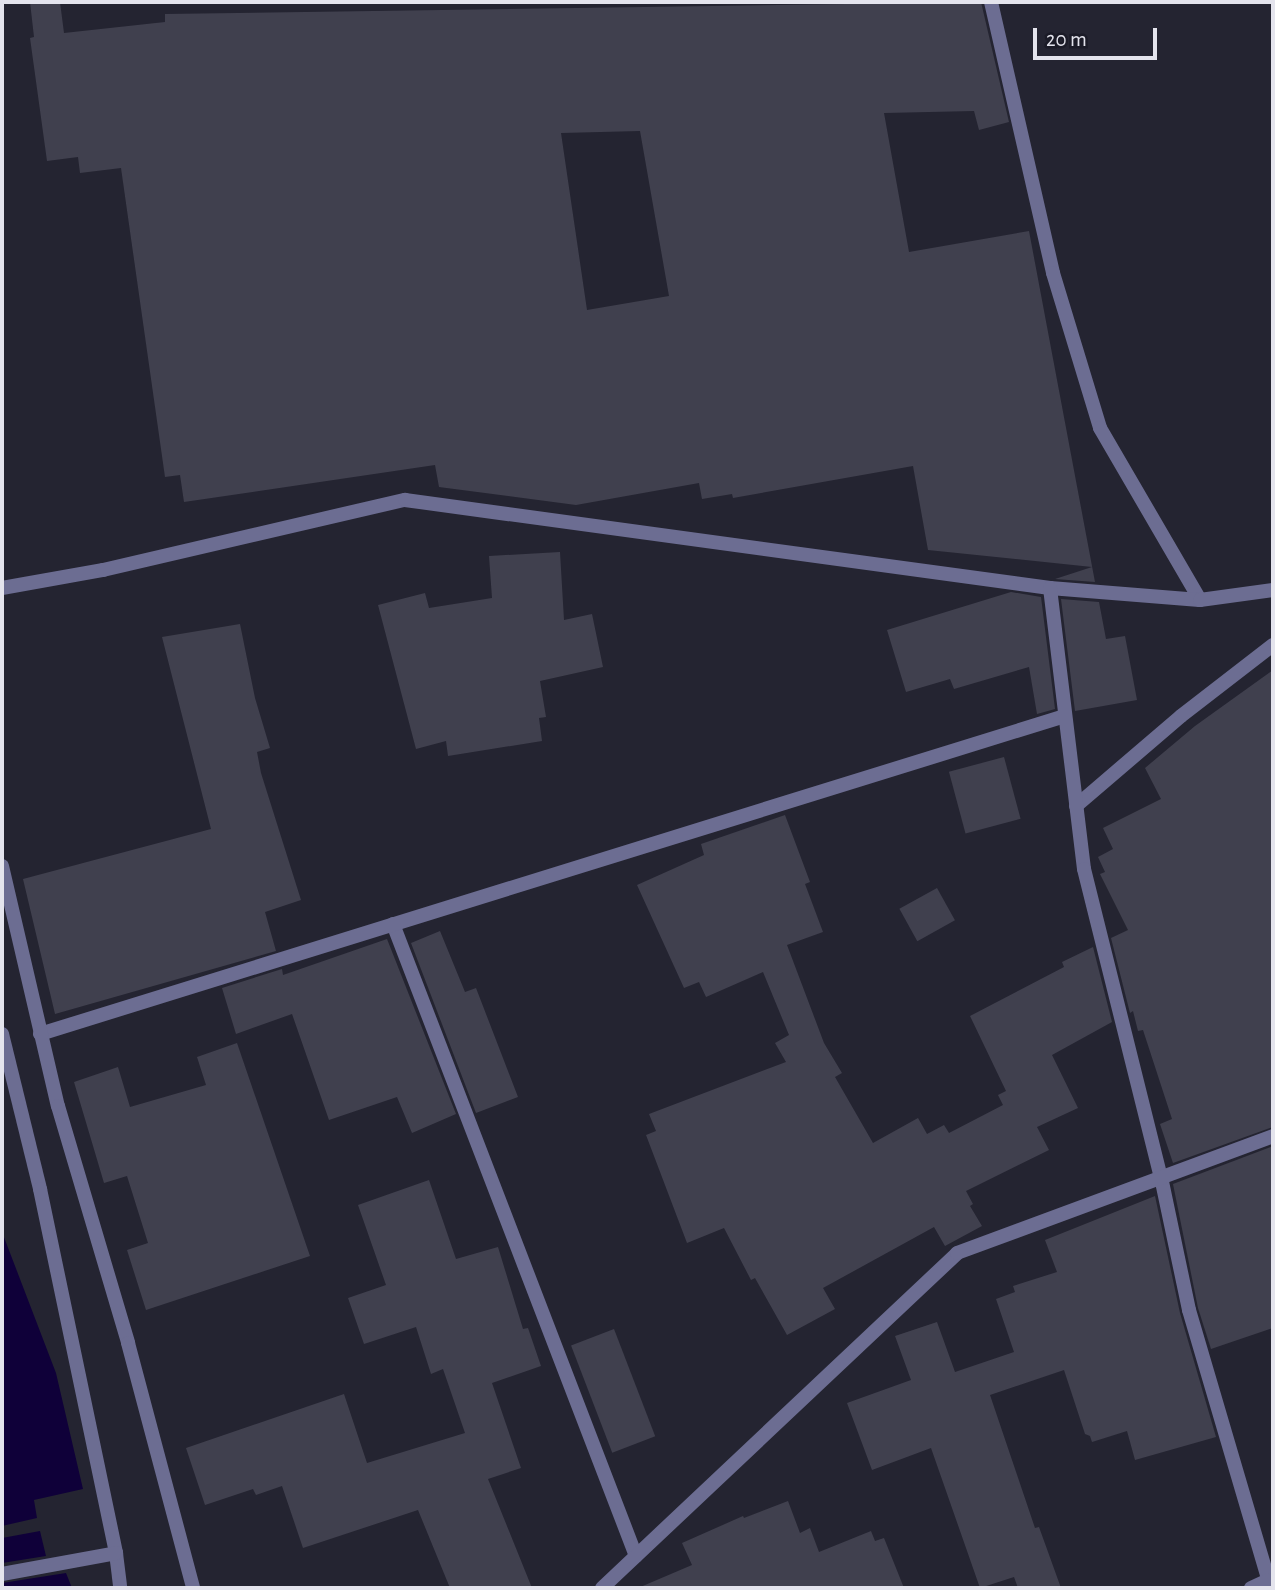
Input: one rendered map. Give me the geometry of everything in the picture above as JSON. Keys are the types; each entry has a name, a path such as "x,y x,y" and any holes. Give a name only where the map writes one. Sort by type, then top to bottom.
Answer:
{"street":[{"path":"991,2 1053,273 1100,429 1200,600"},
{"path":"2,588 103,570 405,500 1050,588 1200,600 1273,590"},
{"path":"1050,588 1084,869 1161,1177 1189,1310 1269,1584 1251,1588"},
{"path":"1076,806 1181,716 1273,645"},
{"path":"40,1034 1065,716"},
{"path":"2,866 62,1119 128,1343 193,1588"},
{"path":"393,924 636,1556"},
{"path":"2,1034 40,1189 116,1553 120,1588"},
{"path":"602,1588 957,1253 1273,1136"},
{"path":"2,1574 116,1553"}],"shaded area":[{"path":"2,1232 56,1373 83,1489 34,1500 37,1518 2,1526"},
{"path":"40,1531 46,1556 2,1563 2,1538"},
{"path":"66,1573 72,1588 2,1588 2,1583"}],"building":[{"path":"30,2 60,2 64,33 165,22 165,14 981,2 1009,122 979,130 974,111 884,113 909,252 1029,231 1095,582 1055,579 1092,567 928,550 913,466 733,498 732,494 702,499 699,483 576,505 439,487 435,465 184,502 180,475 165,477 121,168 80,173 78,157 47,161 30,38 34,37","holes":["640,131 669,296 587,310 561,133"]},
{"path":"560,552 564,620 592,614 603,667 540,681 546,717 539,718 542,741 448,756 446,741 416,749 378,605 425,593 429,608 492,598 489,556"},
{"path":"1011,592 1041,597 1055,709 1037,714 1029,667 954,689 950,679 906,692 887,630"},
{"path":"1061,599 1099,602 1106,639 1125,636 1137,700 1075,711"},
{"path":"240,624 255,698 270,748 257,752 261,773 301,900 265,912 276,951 55,1014 23,879 211,829 162,637"},
{"path":"1273,670 1273,1127 1173,1163 1160,1124 1172,1119 1143,1030 1138,1031 1133,1011 1130,1013 1111,938 1128,930 1100,874 1105,872 1098,857 1113,849 1103,828 1161,799 1145,768 1195,726"},
{"path":"1004,757 1021,819 966,834 949,772"},
{"path":"785,815 810,882 805,884 823,932 787,945 824,1043 842,1073 835,1077 873,1143 918,1118 927,1134 944,1125 949,1133 1003,1105 998,1095 1006,1091 970,1016 1064,967 1062,962 1093,947 1112,1022 1052,1055 1078,1108 1037,1127 1049,1150 966,1191 973,1204 970,1206 982,1226 945,1246 934,1227 823,1288 835,1309 787,1335 755,1278 751,1280 724,1228 687,1243 646,1135 656,1131 649,1114 786,1062 775,1043 789,1035 763,972 706,997 699,982 684,988 637,885 704,855 701,844"},
{"path":"937,888 955,920 917,941 899,909"},
{"path":"440,931 465,992 476,988 518,1097 476,1113 411,943"},
{"path":"387,939 456,1114 412,1133 397,1097 329,1120 292,1014 236,1034 222,988 282,969 283,975"},
{"path":"237,1043 310,1256 146,1310 127,1250 148,1243 127,1176 104,1183 74,1082 118,1067 130,1107 206,1085 197,1057"},
{"path":"1273,1146 1273,1328 1211,1349 1198,1308 1173,1184"},
{"path":"429,1180 456,1259 498,1247 523,1329 528,1328 541,1366 492,1383 521,1468 488,1479 532,1588 450,1588 418,1510 303,1548 282,1486 256,1495 253,1489 205,1505 186,1448 344,1394 367,1463 465,1433 443,1369 431,1374 416,1327 364,1344 348,1298 386,1285 358,1205"},
{"path":"1155,1196 1180,1313 1216,1437 1135,1460 1127,1431 1092,1442 1090,1436 1085,1434 1064,1370 990,1395 1035,1528 1039,1527 1061,1588 1018,1588 1014,1577 980,1588 931,1448 872,1470 847,1403 911,1380 895,1336 937,1322 955,1372 1014,1352 996,1299 1015,1292 1013,1286 1057,1272 1045,1240"},
{"path":"614,1329 655,1436 612,1453 571,1345"},
{"path":"788,1501 800,1533 810,1528 819,1552 871,1531 875,1541 884,1538 904,1588 638,1588 692,1565 682,1543 743,1516 744,1518"}]}
